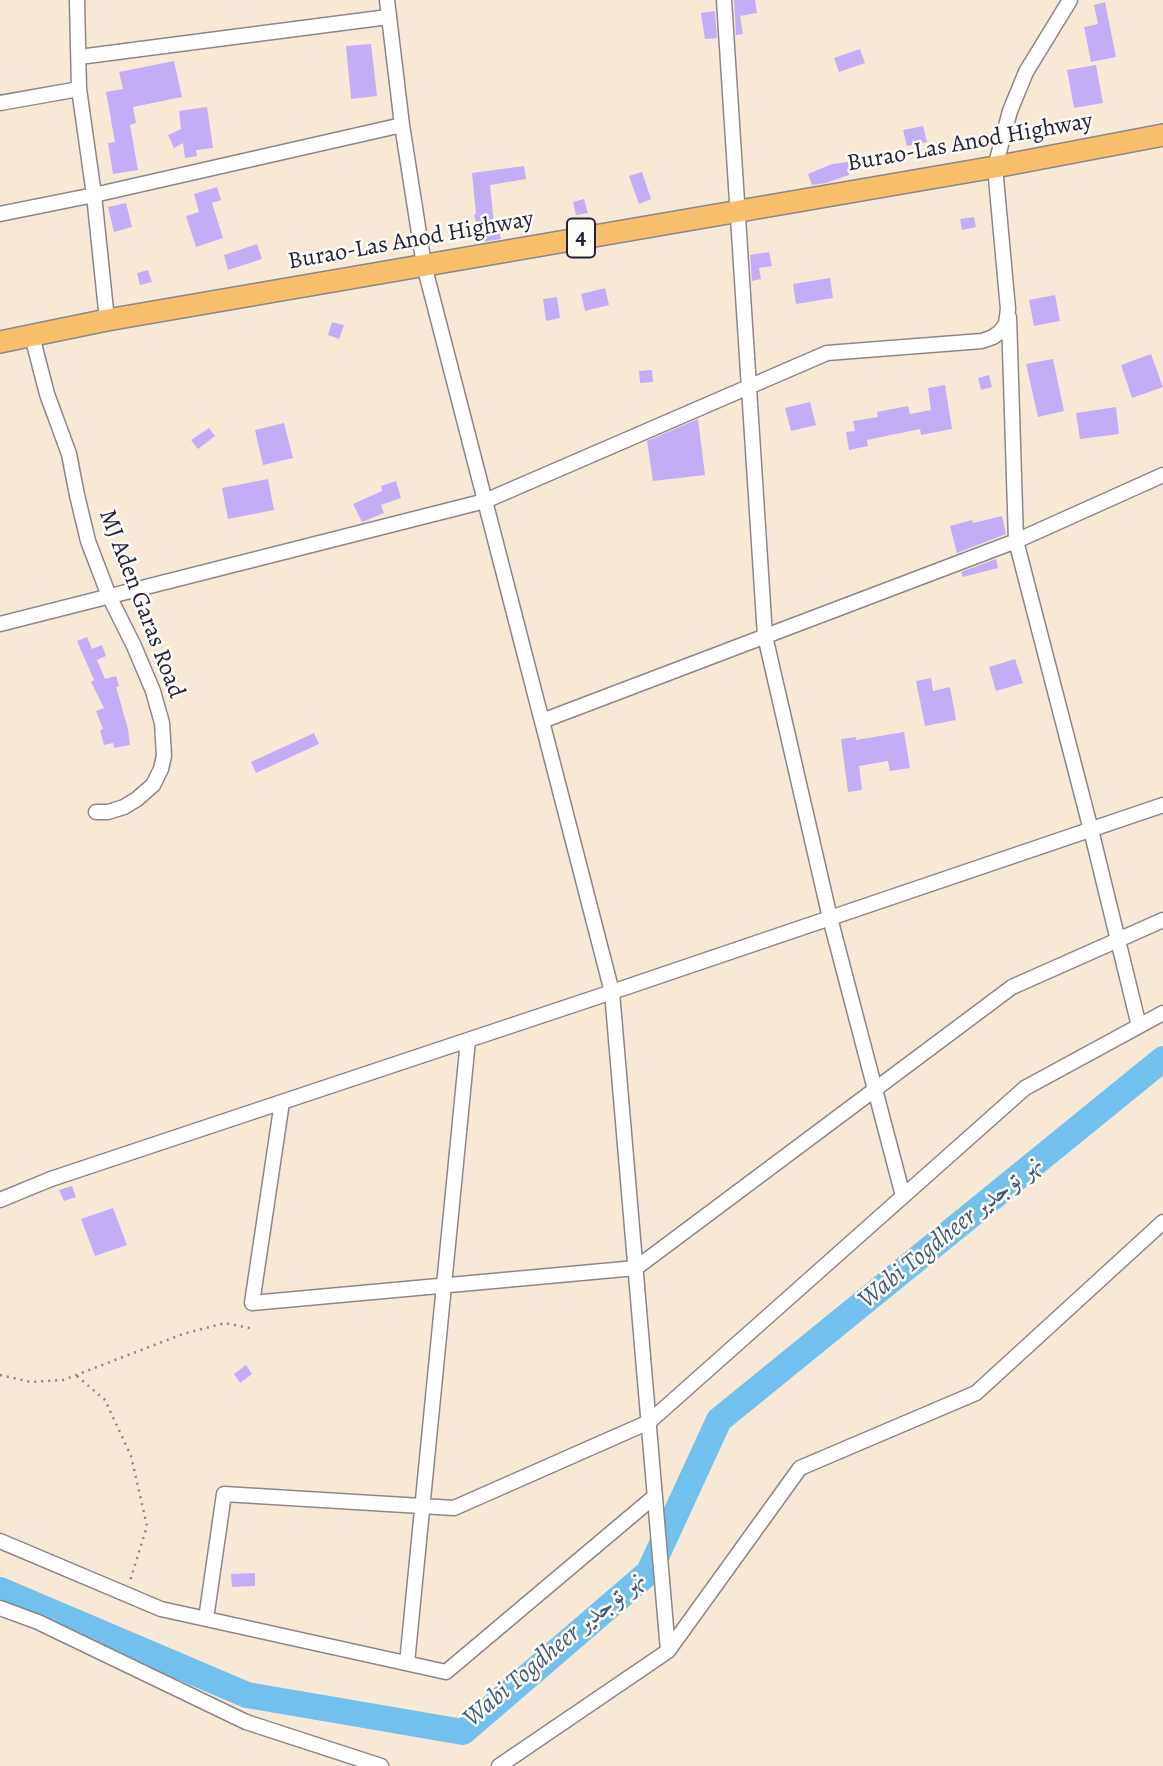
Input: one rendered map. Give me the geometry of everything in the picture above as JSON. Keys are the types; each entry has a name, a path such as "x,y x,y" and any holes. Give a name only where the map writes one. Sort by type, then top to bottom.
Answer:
{"highway":[{"name":"Burao-Las Anod Highway","path":"0,342 107,320 995,167 1163,135"}],"street":[{"path":"77,0 79,89 94,195 107,320"},
{"path":"387,0 402,124 424,265 612,992 668,1651"},
{"path":"724,0 765,636 830,918 903,1196"},
{"path":"1070,0 1026,72 1010,111 995,167 1008,309 1016,541 1139,1026"},
{"path":"79,57 388,17"},
{"path":"0,103 79,89"},
{"path":"0,214 402,124"},
{"path":"0,624 485,501 827,353 982,341 993,337 1006,324 1008,309"},
{"name":"MJ Aden Garas Road","path":"32,336 47,394 69,454 88,541 109,596 153,691 162,723 164,756 153,785 137,800 124,807 108,812 96,812"},
{"path":"542,721 1016,541 1163,475"},
{"path":"0,1200 51,1179 1163,805"},
{"path":"282,1102 253,1303 635,1268 1012,987 1163,920"},
{"path":"206,1619 225,1494 454,1508 649,1422 1025,1088 1163,1013"},
{"path":"407,1664 468,1040"},
{"path":"499,1766 668,1651 800,1468 976,1393 1163,1222"},
{"path":"0,1541 160,1609 446,1672 655,1496"},
{"path":"0,1608 38,1622 246,1723 382,1766"}],"path":[{"path":"0,1375 30,1382 63,1380 183,1334 225,1324 254,1329"},
{"path":"75,1375 106,1400 131,1456 147,1526 125,1594"}],"building":[{"path":"734,0 755,0 757,13 740,16 743,34 736,35"},
{"path":"1105,2 1116,57 1091,62 1084,27 1098,24 1094,5"},
{"path":"715,11 717,38 705,39 701,13"},
{"path":"371,44 377,96 351,99 346,46"},
{"path":"860,49 865,63 839,72 834,58"},
{"path":"174,61 182,97 133,107 136,123 130,125 138,170 113,174 108,143 115,142 106,92 123,89 119,72"},
{"path":"1096,65 1103,103 1074,108 1067,70"},
{"path":"207,107 213,148 196,150 197,156 185,158 183,143 174,148 168,135 181,129 179,111"},
{"path":"923,126 927,142 907,146 903,130"},
{"path":"848,162 849,175 812,185 808,174 832,164"},
{"path":"524,166 526,179 490,185 494,224 497,224 501,239 482,242 474,215 472,173"},
{"path":"642,172 651,199 639,204 629,176"},
{"path":"217,187 221,200 212,203 223,238 196,247 186,216 199,212 194,194"},
{"path":"584,199 588,213 576,215 573,202"},
{"path":"126,203 132,227 114,232 108,207"},
{"path":"974,217 976,227 962,230 960,219"},
{"path":"257,244 262,259 228,270 224,255"},
{"path":"769,252 772,266 759,268 761,279 752,281 750,255"},
{"path":"148,270 152,282 140,285 137,273"},
{"path":"830,278 833,298 796,304 793,284"},
{"path":"605,288 609,305 585,311 581,294"},
{"path":"1055,295 1060,321 1034,326 1029,300"},
{"path":"557,297 560,318 546,321 543,299"},
{"path":"332,322 344,325 339,339 328,335"},
{"path":"1151,354 1163,387 1132,398 1121,365"},
{"path":"1053,359 1064,411 1038,417 1026,364"},
{"path":"652,370 653,382 640,383 639,371"},
{"path":"989,375 992,387 981,390 978,378"},
{"path":"945,385 952,429 921,435 920,429 867,440 868,446 849,450 846,432 855,431 853,421 878,417 877,412 908,406 910,414 931,410 928,388"},
{"path":"810,402 816,425 791,431 785,408"},
{"path":"1116,407 1119,434 1080,439 1076,413"},
{"path":"698,419 705,475 653,481 647,441"},
{"path":"284,423 293,458 263,465 255,430"},
{"path":"209,428 215,436 198,449 191,440"},
{"path":"268,479 274,510 228,519 222,488"},
{"path":"396,481 401,498 381,505 384,513 362,522 353,504 382,491 381,486"},
{"path":"1002,516 1006,534 957,553 950,526"},
{"path":"996,559 998,568 963,577 961,572"},
{"path":"87,637 92,649 102,645 106,656 97,660 105,679 116,676 119,686 116,687 130,745 114,748 113,743 104,745 100,730 103,729 96,711 104,708 91,682 94,680 77,641"},
{"path":"1015,659 1023,683 996,691 989,667"},
{"path":"931,678 933,691 950,687 956,720 925,726 916,681"},
{"path":"904,732 910,768 890,771 888,761 859,766 862,790 848,792 841,739 856,737 856,740"},
{"path":"314,733 319,744 256,773 251,762"},
{"path":"72,1186 76,1197 64,1201 59,1190"},
{"path":"113,1208 127,1245 95,1256 81,1219"},
{"path":"246,1365 252,1374 240,1383 234,1374"},
{"path":"255,1573 255,1586 232,1587 231,1574"}],"waterway":[{"name":"Wabi Togdheer نهر توجدير","path":"0,1590 247,1695 463,1732 649,1572 719,1420 1163,1059"}]}
